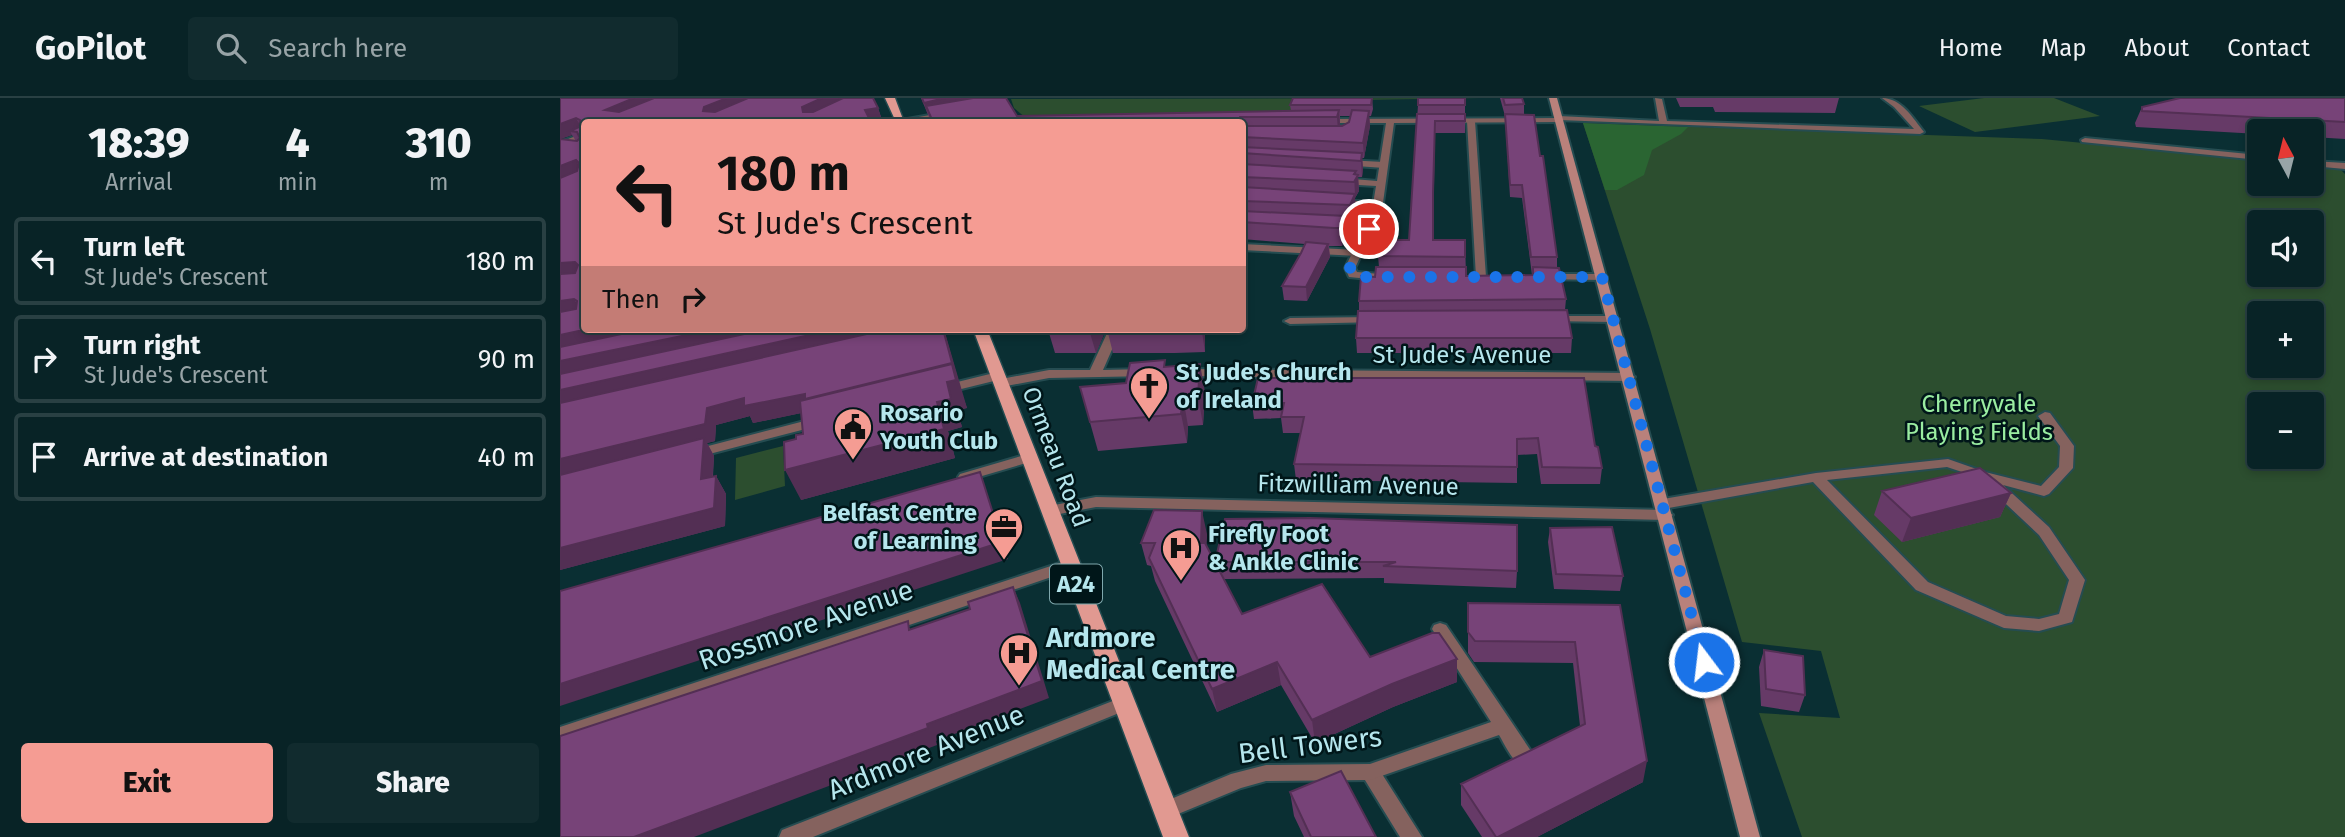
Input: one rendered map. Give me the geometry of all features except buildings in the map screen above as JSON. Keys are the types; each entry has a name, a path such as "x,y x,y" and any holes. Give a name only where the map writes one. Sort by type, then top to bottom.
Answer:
{"main road":[{"path":"890,98 899,119"},
{"path":"1553,98 1750,837"},
{"name":"Ormeau Road","path":"982,333 1176,837"}],"street":[{"path":"1314,121 1347,125 1390,121 1559,119 1913,134 1921,131 1897,104 1886,98"},
{"path":"1658,99 1664,120 1661,123"},
{"path":"918,119 953,113"},
{"path":"1390,121 1378,205 1350,268 1353,275 1393,277"},
{"path":"1471,121 1481,277"},
{"path":"560,146 581,136"},
{"path":"2085,140 2247,157"},
{"path":"560,146 581,149"},
{"path":"1333,162 1384,165"},
{"path":"2324,164 2345,166"},
{"path":"1326,180 1382,184"},
{"path":"1324,203 1378,205"},
{"path":"1320,226 1369,229"},
{"path":"1246,247 1358,253"},
{"path":"1468,277 1494,277"},
{"path":"1531,277 1602,277"},
{"path":"1537,319 1613,318"},
{"path":"1290,321 1386,320"},
{"path":"1095,373 1113,333"},
{"path":"921,395 1000,379 1049,374 1158,373"},
{"name":"St Jude's Avenue","path":"1172,373 1629,377"},
{"path":"680,457 841,416"},
{"name":"Fitzwilliam Avenue","path":"1049,510 1096,502 1664,509 1816,477 1948,463 1980,475 2044,491 2066,468 2067,446 2045,416"},
{"path":"948,482 1028,458"},
{"path":"1832,493 1843,474"},
{"path":"1816,477 1922,586 2004,622 2039,625 2066,618 2077,580 2044,531 1980,475"},
{"name":"Rossmore Avenue","path":"560,735 1069,565"},
{"path":"1440,629 1526,760"},
{"name":"Ardmore Avenue","path":"789,837 1123,704"},
{"name":"Bell Towers","path":"1166,810 1238,780 1266,773 1370,772 1503,726"},
{"path":"1370,772 1412,837"}],"green space":[{"path":"1480,98 1300,101 1291,117 1026,118 1014,108 1011,99"},
{"path":"1984,98 2054,98 2100,116 1975,132 1919,106"},
{"name":"Cherryvale Playing Fields","path":"1583,123 2042,139 2247,159 2247,196 2324,196 2324,166 2338,167 2345,174 2345,837 1802,837 1759,713 1840,718 1821,651 1742,642 1650,329"},
{"path":"1583,123 1688,127 1681,134 1652,150 1644,175 1617,190 1605,190"},
{"path":"783,446 785,486 735,500 736,458"}],"place":[{"name":"St Jude's Church of Ireland","path":"1149,420"},
{"name":"Rosario Youth Club","path":"853,461"},
{"name":"Belfast Centre of Learning","path":"1004,561"},
{"name":"Firefly Foot & Ankle Clinic","path":"1181,582"},
{"name":"Ardmore Medical Centre","path":"1019,687"}],"route":[{"path":"1369,229 1350,268 1353,275 1359,277 1602,277 1704,662"}]}
